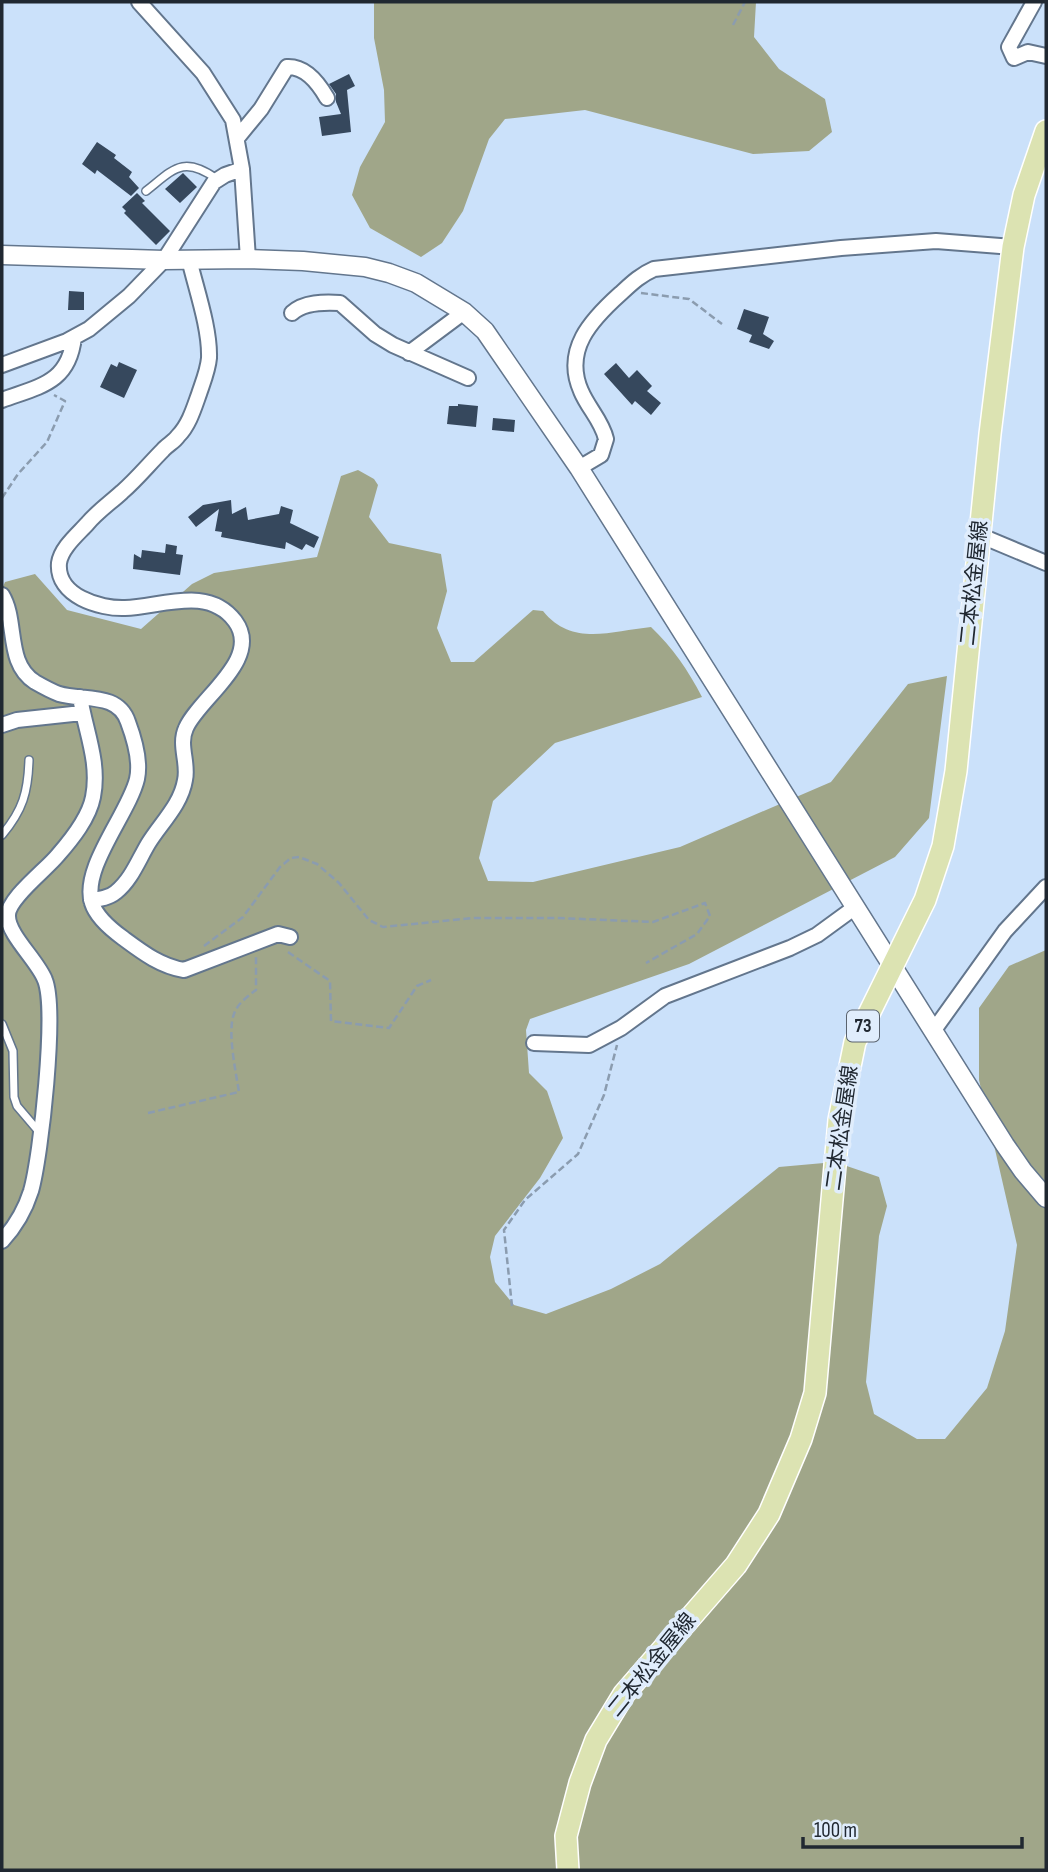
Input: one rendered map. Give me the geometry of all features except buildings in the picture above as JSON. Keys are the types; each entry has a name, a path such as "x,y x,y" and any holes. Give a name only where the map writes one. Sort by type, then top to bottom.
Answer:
{"main road":[{"name":"二本松金屋線","path":"568,1870 566,1836 580,1783 596,1740 624,1694 736,1565 769,1514 801,1439 815,1393 839,1120 855,1042 925,900 943,846 956,771 979,535 1013,247 1024,195 1046,131"}],"street":[{"path":"139,2 214,88 227,109 237,137 242,169 248,259"},
{"path":"1034,2 1009,47 1014,58 1028,52 1046,56"},
{"path":"237,137 261,108 287,68 299,69 314,79 327,97"},
{"path":"2,365 89,329 129,296 164,260 218,179 242,169"},
{"path":"579,468 601,455 606,439 576,377 578,346 582,335 599,312 640,275 654,269 841,248 936,241 1013,247"},
{"path":"2,255 164,260 248,259 365,267 416,283 464,312 485,331 579,468 1005,1145 1046,1198"},
{"path":"91,900 110,896 127,881 179,799 187,771 183,748 185,731 192,718 225,680 243,639 235,621 218,606 191,600 128,608 102,607 72,592 65,584 60,569 60,559 74,539 178,437 190,416 205,377 209,358 207,337 189,259"},
{"path":"292,313 297,308 310,304 340,303 375,334 409,353 468,378"},
{"path":"409,353 464,312"},
{"path":"2,400 49,383 62,372 70,361 74,337"},
{"path":"979,535 1046,563"},
{"path":"2,595 16,656 27,676 58,693 109,701 123,709 135,745 138,771 136,782 97,863 92,883 91,900 97,913 116,933 141,951 172,968 184,970 278,934 290,937"},
{"path":"2,1241 12,1231 23,1212 30,1192 40,1133 47,1055 46,982 37,964 24,950 9,921 8,913 15,900 74,836 92,802 94,759 80,697"},
{"path":"2,725 17,720 82,713"},
{"path":"934,1031 1005,930 1046,887"},
{"path":"534,1043 589,1045 621,1028 665,996 790,948 817,935 854,908"}],"lane":[{"path":"146,191 178,166 191,166 218,179"},
{"path":"2,835 22,805 29,783 29,760"},
{"path":"2,1024 13,1051 14,1097 17,1106 40,1133"}],"path":[{"path":"733,24 745,2"},
{"path":"624,290 689,299 722,324"},
{"path":"2,498 18,474 47,442 65,401 58,396 30,390"},
{"path":"203,947 243,918 280,867 291,858 299,857 317,864 340,883 369,920 383,927 473,918 653,922 705,904 710,916 698,934 646,963"},
{"path":"290,937 285,950 330,981 331,1021 389,1028 418,986 431,980"},
{"path":"148,1113 239,1092 233,1047 233,1015 244,999 256,990 256,944"},
{"path":"512,1306 504,1230 526,1200 578,1154 604,1095 621,1028"}],"green space":[{"path":"374,2 756,2 754,37 779,69 825,99 832,132 809,151 753,154 585,110 505,119 489,139 463,211 442,243 421,257 370,228 352,195 360,167 385,122 384,90 374,38"},
{"path":"358,470 374,479 378,485 369,517 389,543 441,554 447,591 437,628 451,662 474,662 533,610 543,611 554,622 579,633 607,633 651,627 680,660 702,697 555,743 493,801 479,858 488,881 533,882 680,847 831,782 908,684 947,676 929,818 895,857 689,964 530,1019 526,1030 529,1073 547,1091 563,1138 540,1178 495,1236 490,1257 495,1282 514,1305 546,1314 611,1289 660,1264 779,1167 835,1162 879,1177 887,1206 879,1236 866,1382 874,1414 917,1439 945,1439 987,1388 1005,1331 1017,1245 979,1080 979,1008 1009,966 1046,950 1046,1870 2,1870 2,589 5,582 35,574 67,610 141,629 192,584 214,573 317,557 341,476"}]}
